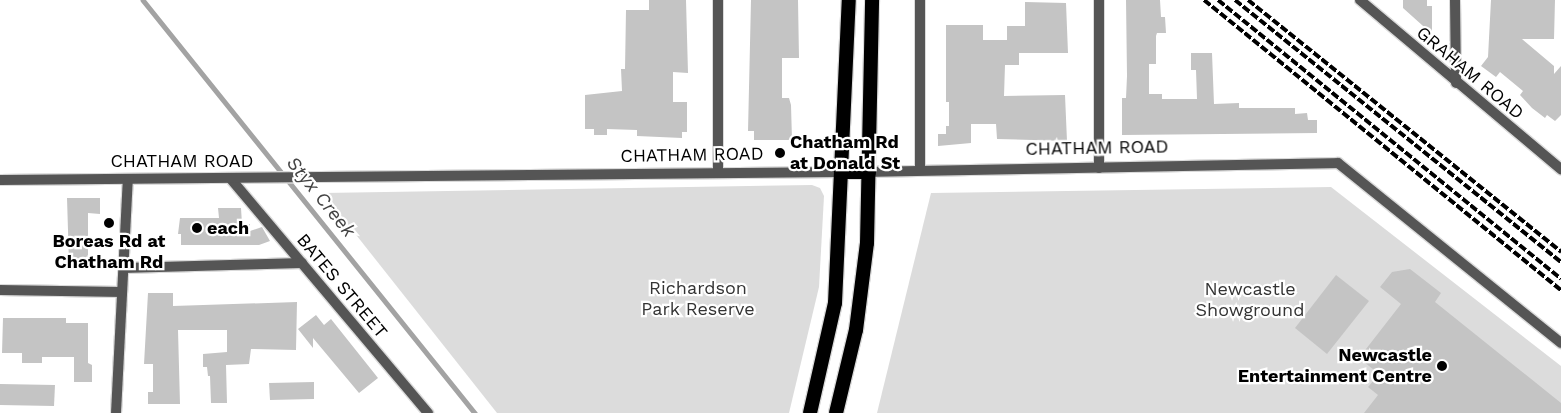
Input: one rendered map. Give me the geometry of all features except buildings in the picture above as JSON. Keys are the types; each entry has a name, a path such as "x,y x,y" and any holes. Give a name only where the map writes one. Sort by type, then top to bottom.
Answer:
{"highway":[{"path":"810,413 835,303 843,172 849,0"},
{"path":"836,413 856,330 867,243 872,0"},
{"name":"CHATHAM ROAD","path":"843,172 869,172"}],"street":[{"path":"718,0 718,173"},
{"path":"920,0 920,169"},
{"path":"1099,0 1099,168"},
{"name":"GRAHAM ROAD","path":"1360,0 1456,83 1561,169"},
{"path":"1456,0 1456,83"},
{"path":"1550,160 1561,160"},
{"name":"CHATHAM ROAD","path":"869,172 920,169 1099,168 1338,163 1561,343"},
{"name":"CHATHAM ROAD","path":"0,180 246,180 843,172"},
{"name":"BATES STREET","path":"232,179 428,413"},
{"path":"116,413 128,180"},
{"path":"123,268 302,264"},
{"path":"0,290 122,292"}],"green space":[{"name":"Richardson Park Reserve","path":"812,185 820,188 824,196 819,287 789,413 497,413 323,193"},
{"name":"Newcastle Showground","path":"1331,187 1561,366 1561,413 877,413 931,193"}],"waterway":[{"name":"Styx Creek","path":"143,0 475,413"}],"railway":[{"path":"1204,0 1561,290"},
{"path":"1218,0 1561,279"},
{"path":"1235,0 1561,262"},
{"path":"1248,0 1561,252"}],"place":[{"name":"Chatham Rd at Donald St","path":"780,153"},
{"name":"Boreas Rd at Chatham Rd","path":"109,223"},
{"name":"each","path":"197,228"},
{"name":"Newcastle Entertainment Centre","path":"1442,366"}]}
